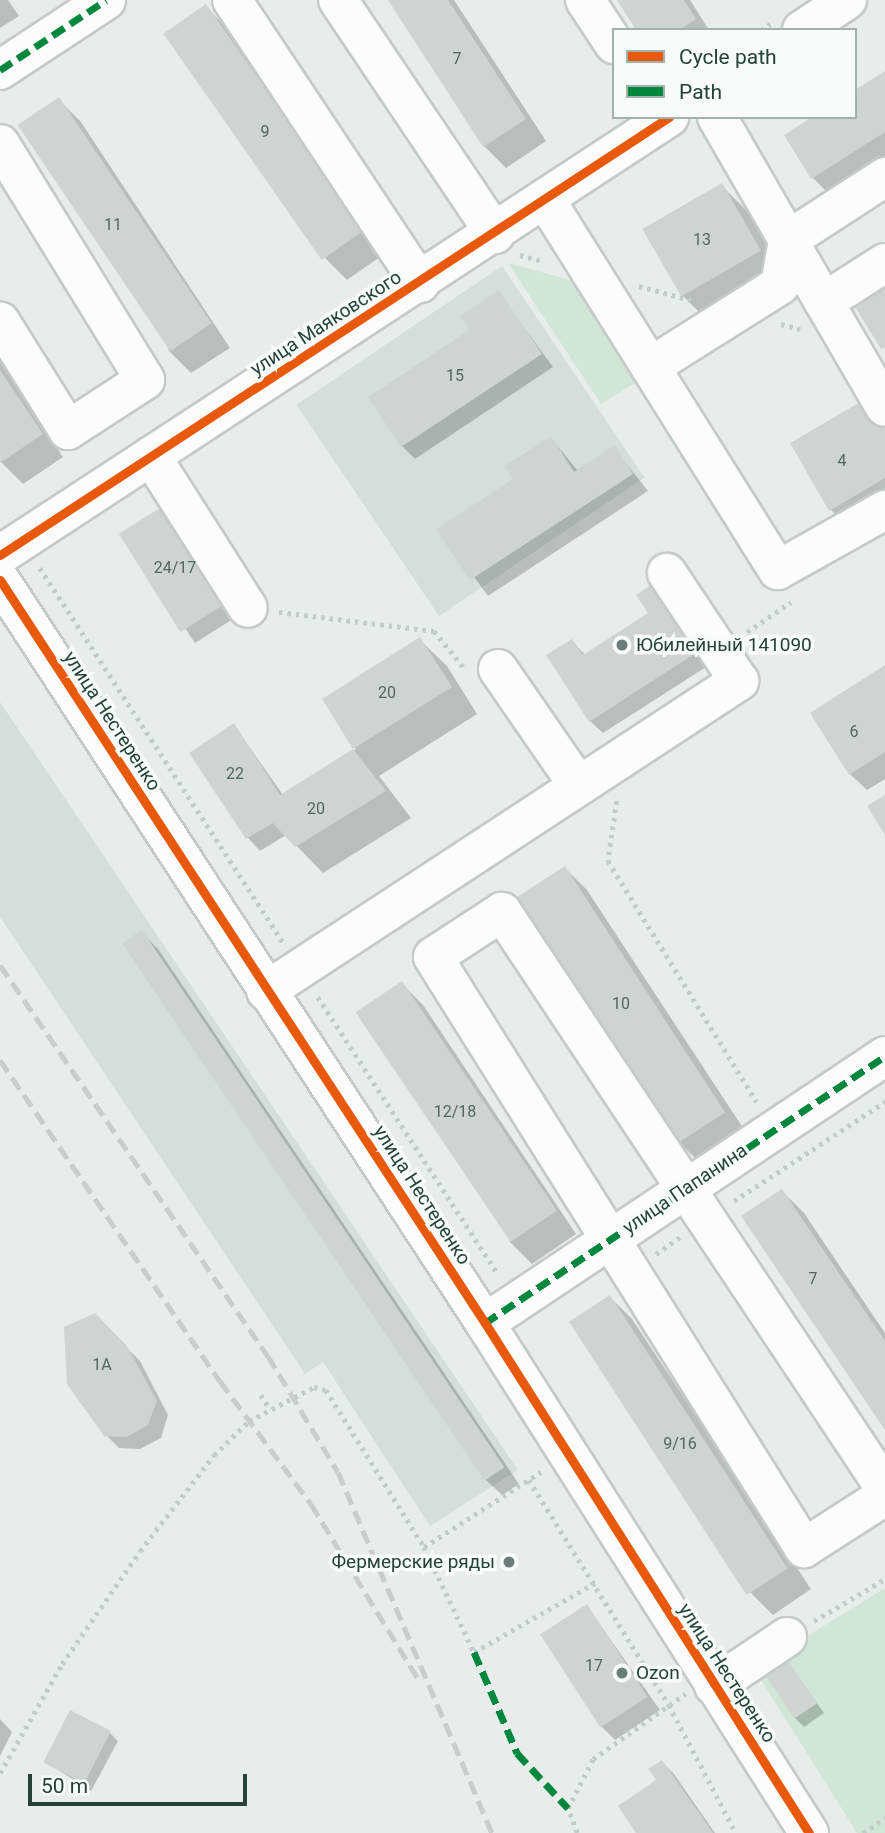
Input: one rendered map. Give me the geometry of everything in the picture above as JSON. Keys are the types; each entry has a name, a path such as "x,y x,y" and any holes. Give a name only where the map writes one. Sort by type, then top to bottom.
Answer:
{"street":[{"path":"0,70 106,0"},
{"path":"232,0 420,283"},
{"path":"338,0 486,239"},
{"path":"585,0 612,41"},
{"path":"805,28 847,0"},
{"name":"улица Маяковского","path":"0,555 420,283 663,119"},
{"path":"719,119 885,407"},
{"path":"0,144 145,380 68,430 0,321"},
{"path":"650,367 780,285 788,240 885,177"},
{"path":"545,199 778,570 885,510"},
{"path":"824,302 885,263"},
{"path":"151,456 248,608"},
{"path":"266,991 739,681 667,573"},
{"name":"улица Нестеренко","path":"0,580 569,1453 702,1688 809,1833"},
{"path":"503,676 578,785"},
{"path":"885,1488 502,912 433,957 804,1548 885,1496"},
{"name":"улица Папанина","path":"485,1323 885,1056"},
{"path":"702,1688 787,1637"}],"path":[{"path":"486,239 592,274 848,342"},
{"path":"248,608 433,631 483,690 503,676"},
{"path":"624,756 608,861 774,1130"},
{"path":"0,1773 62,1664 140,1551 214,1455 249,1420 314,1387 326,1390 424,1547 474,1652 595,1583"},
{"path":"261,1395 270,1409"},
{"path":"424,1547 569,1453"},
{"path":"529,1480 668,1705 736,1833"},
{"path":"787,1637 885,1579"},
{"path":"577,1833 568,1808 593,1759 668,1705 702,1688"},
{"path":"863,1833 885,1818"}],"shaded area":[{"path":"502,266 645,477 439,616 296,405"},
{"path":"0,702 518,1470 430,1526 323,1362 305,1374 0,917"}],"green space":[{"path":"508,263 592,286 648,375 601,404"},
{"path":"885,1588 885,1833 857,1833 754,1669"}],"building":[{"path":"388,0 448,0 526,119 483,147"},
{"path":"617,0 684,0 696,19 682,28 635,28"},
{"path":"206,4 364,230 322,260 163,34"},
{"path":"885,71 885,132 811,179 784,135 809,119 857,119 857,89"},
{"path":"59,97 212,323 170,351 18,125"},
{"path":"722,183 761,251 681,297 642,229"},
{"path":"885,288 885,347 881,349 855,307"},
{"path":"499,290 542,354 401,447 368,397 469,330 460,316"},
{"path":"0,370 43,434 0,463"},
{"path":"869,397 885,424 885,478 829,511 790,443"},
{"path":"551,436 574,472 615,445 633,474 470,580 436,529 513,479 505,466"},
{"path":"168,503 229,601 180,632 119,534"},
{"path":"661,578 705,647 589,722 546,655 572,639 583,655 648,613 636,595"},
{"path":"420,637 452,687 353,749 322,699"},
{"path":"885,665 885,752 849,775 810,713"},
{"path":"234,723 280,795 353,749 386,791 295,847 273,823 246,839 189,753"},
{"path":"885,795 885,835 867,806"},
{"path":"565,866 725,1113 677,1144 517,897"},
{"path":"142,930 504,1467 484,1481 122,943"},
{"path":"402,981 557,1211 510,1242 356,1012"},
{"path":"782,1189 885,1341 885,1430 741,1216"},
{"path":"610,1295 788,1568 746,1595 569,1322"},
{"path":"95,1313 127,1346 157,1401 148,1425 127,1437 104,1436 67,1384 64,1327"},
{"path":"587,1604 647,1697 600,1728 540,1634"},
{"path":"789,1662 817,1703 795,1719 767,1677"},
{"path":"70,1710 111,1731 84,1783 43,1763"},
{"path":"662,1760 713,1833 636,1833 618,1806 656,1780 648,1769"}],"railway":[{"path":"0,965 268,1356 338,1472 492,1833"},
{"path":"0,1060 220,1381 311,1504 420,1682"}],"marked path":[{"path":"0,70 106,0"},
{"path":"485,1323 885,1056"},
{"path":"474,1652 517,1753 568,1808"}],"cycle path":[{"path":"0,555 666,119"},
{"path":"0,580 485,1323 809,1833"}],"place":[{"name":"Юбилейный 141090","path":"622,645"},
{"name":"Фермерские ряды","path":"509,1562"},
{"name":"Ozon","path":"622,1673"}]}
